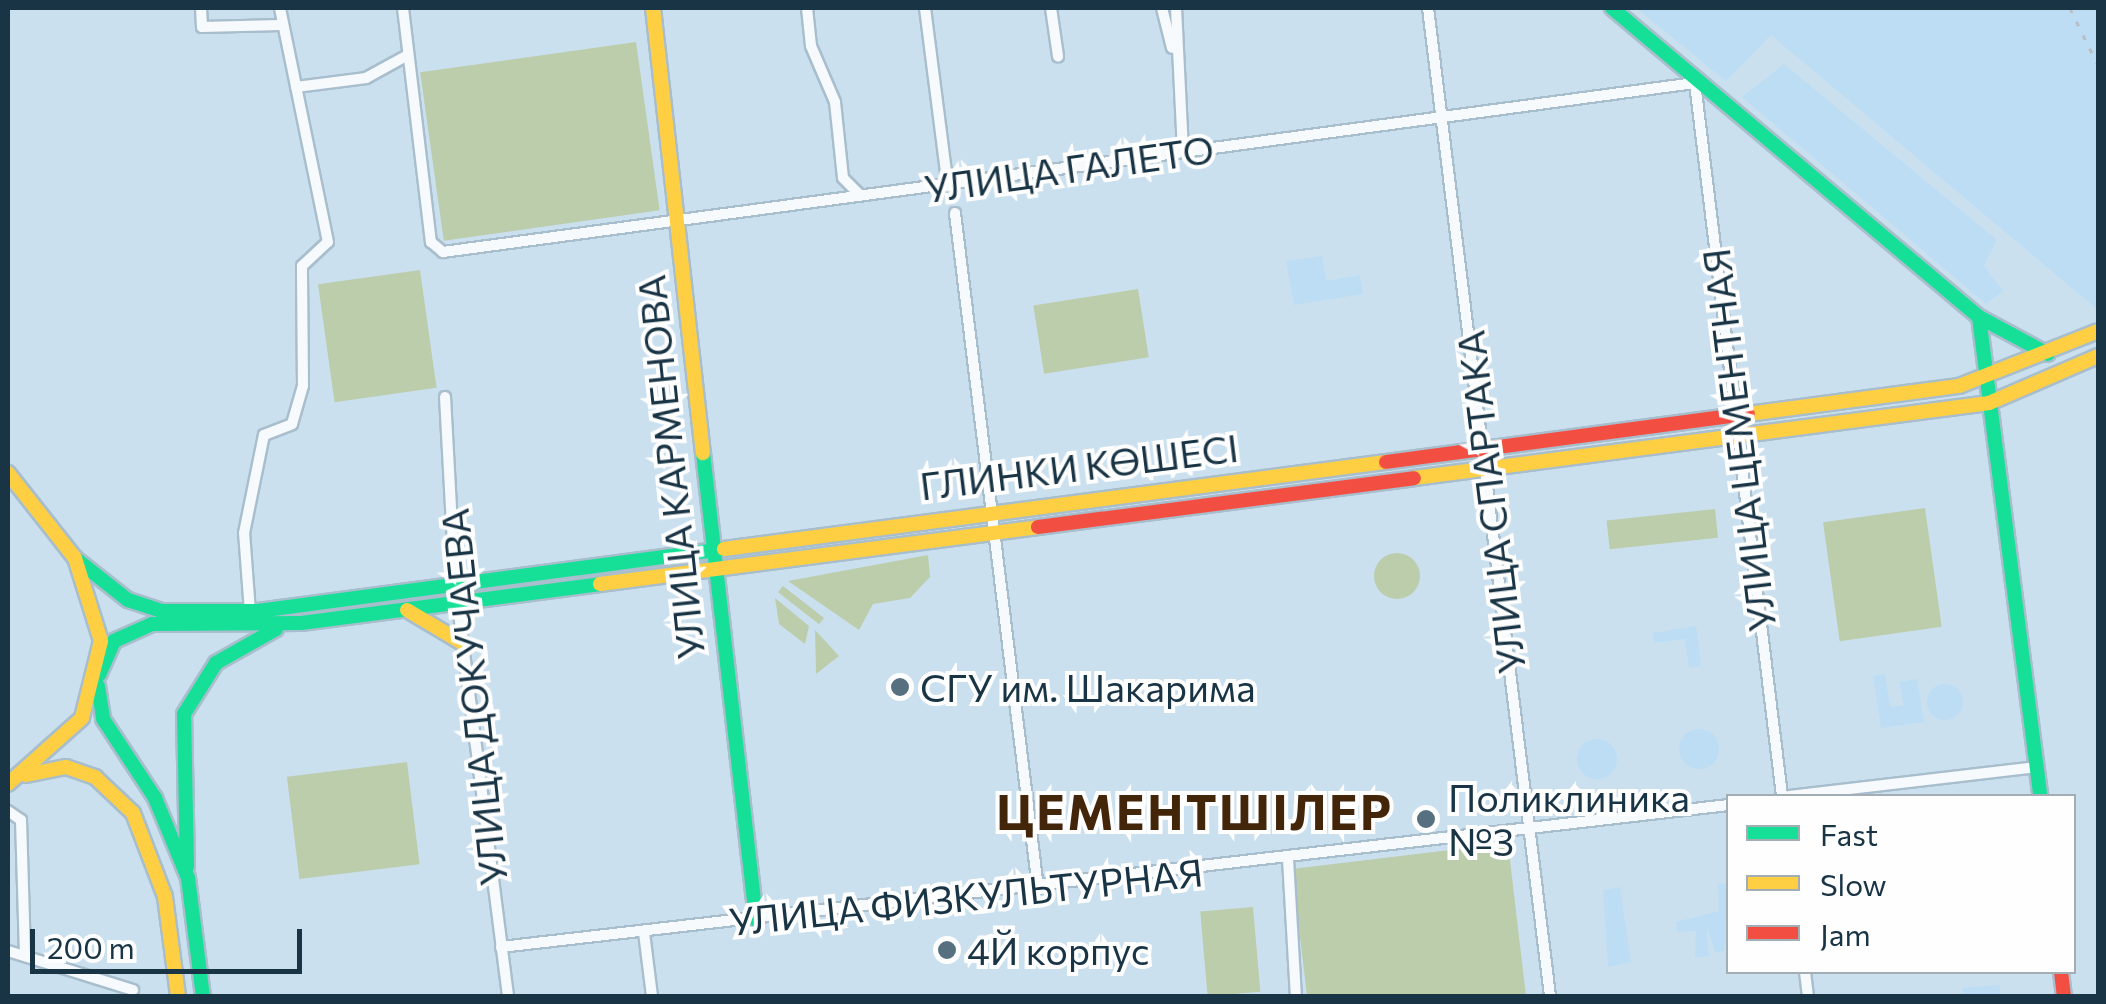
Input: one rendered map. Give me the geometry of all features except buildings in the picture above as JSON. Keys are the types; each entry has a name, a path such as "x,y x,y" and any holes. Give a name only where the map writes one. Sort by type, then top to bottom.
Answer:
{"main road":[{"name":"УЛИЦА КАРМЕНОВА","path":"653,8 710,548 756,920"},
{"path":"1612,8 1695,83 1979,316 2050,354"},
{"path":"1979,316 1982,380 1989,402 2040,794"},
{"name":"ГЛИНКИ КӨШЕСІ","path":"98,680 129,629 301,622 1485,464 1982,380 2098,331"},
{"name":"ГЛИНКИ КӨШЕСІ","path":"76,558 128,600 250,612 1483,444 1989,402 2098,356"},
{"path":"8,474 76,558 99,622 98,680 103,719 155,798 188,878"},
{"path":"401,608 464,644"},
{"path":"203,996 188,878 184,714 202,677 228,654 301,622"},
{"path":"26,775 82,718 98,680"},
{"path":"8,784 26,775 66,767 95,777 133,813 165,896 177,994"}],"street":[{"path":"201,8 202,27 280,25"},
{"path":"250,612 244,533 264,436 292,424 304,374 302,266 328,242 280,25 280,8"},
{"path":"296,88 366,78 408,55 403,8"},
{"path":"807,8 811,46 836,102 843,178 860,195"},
{"path":"925,8 948,187"},
{"path":"1051,8 1058,56"},
{"path":"1162,8 1175,59"},
{"path":"1176,8 1175,59 1183,152"},
{"name":"УЛИЦА СПАРТАКА","path":"1428,8 1550,996"},
{"name":"УЛИЦА ГАЛЕТО","path":"408,55 430,242 443,252 675,218 948,187 1695,83"},
{"name":"УЛИЦА ЦЕМЕНТНАЯ","path":"1695,83 1786,794"},
{"path":"955,213 990,509 989,530 1038,888"},
{"name":"УЛИЦА ДОКУЧАЕВА","path":"446,398 455,582 508,996"},
{"path":"1803,794 2036,766"},
{"name":"УЛИЦА ФИЗКУЛЬТУРНАЯ","path":"501,947 1288,860 1726,805"},
{"path":"8,811 21,820 25,956"},
{"path":"1288,860 1296,996"},
{"path":"644,932 652,996"},
{"path":"8,950 133,990"}],"shaded area":[{"path":"1636,8 2098,8 2098,310 1771,35 1726,81"},
{"path":"1784,64 1997,240 1984,266 2003,291 1986,304 1742,97"},
{"path":"1322,256 1326,281 1360,275 1363,294 1294,305 1286,261"},
{"path":"1696,626 1701,666 1689,668 1685,639 1654,643 1653,633"},
{"path":"1885,674 1890,707 1904,705 1899,682 1917,679 1924,722 1881,728 1873,676"},
{"path":"1945,684 1958,689 1963,702 1958,715 1945,720 1932,715 1927,702 1932,689"},
{"path":"1699,729 1713,735 1719,749 1713,763 1699,769 1685,763 1679,749 1685,735"},
{"path":"1597,739 1611,745 1617,759 1611,773 1597,779 1583,773 1577,759 1583,745"},
{"path":"1726,883 1725,951 1715,952 1706,925 1709,956 1695,958 1696,931 1677,932 1676,922 1719,911 1718,884"},
{"path":"1620,887 1631,962 1608,967 1603,890"},
{"path":"2000,985 2001,996 1963,996 1962,988"}],"green space":[{"path":"636,42 660,210 444,241 420,72"},
{"path":"420,270 437,388 335,402 318,284"},
{"path":"1138,289 1149,357 1044,374 1033,306"},
{"path":"1925,508 1942,627 1840,641 1823,522"},
{"path":"1715,509 1718,538 1610,549 1607,520"},
{"path":"1397,553 1413,560 1420,576 1413,592 1397,599 1381,592 1374,576 1381,560"},
{"path":"928,555 930,577 910,598 873,604 859,630 788,581"},
{"path":"783,586 824,618 819,624 778,592"},
{"path":"775,598 809,626 805,644 779,624"},
{"path":"815,630 839,656 816,674"},
{"path":"407,762 420,864 299,879 287,777"},
{"path":"1508,843 1526,996 1307,996 1292,869"},
{"path":"1253,907 1260,992 1208,996 1200,912"}],"railway":[{"path":"2070,8 2098,65"}],"traffic: fast":[{"path":"1612,8 1979,317 2048,354"},
{"path":"1979,317 2040,794"},
{"path":"703,453 756,920"},
{"path":"76,559 128,600 162,611 258,611 724,549"},
{"path":"99,675 114,641 152,624 301,623 600,584"},
{"path":"187,867 184,714 216,663 276,629"},
{"path":"98,686 103,719 155,798 188,878 203,996"}],"traffic: slow":[{"path":"653,8 703,453"},
{"path":"1748,414 1959,386 2098,331"},
{"path":"1414,478 1989,403 2098,356"},
{"path":"724,549 1386,462"},
{"path":"8,473 75,558 101,641 82,718 8,784"},
{"path":"600,584 1038,527"},
{"path":"407,610 464,644"},
{"path":"26,775 66,767 95,777 133,813 165,897 178,996"}],"traffic: jam":[{"path":"1386,462 1748,414"},
{"path":"1038,527 1414,478"},
{"path":"2061,974 2064,996"}],"place":[{"name":"СГУ им. Шакарима","path":"900,687"},
{"name":"Поликлиника №3","path":"1426,819"},
{"name":"4Й корпус","path":"947,950"}],"district":[{"name":"ЦЕМЕНТШІЛЕР","path":"1195,811"}]}
